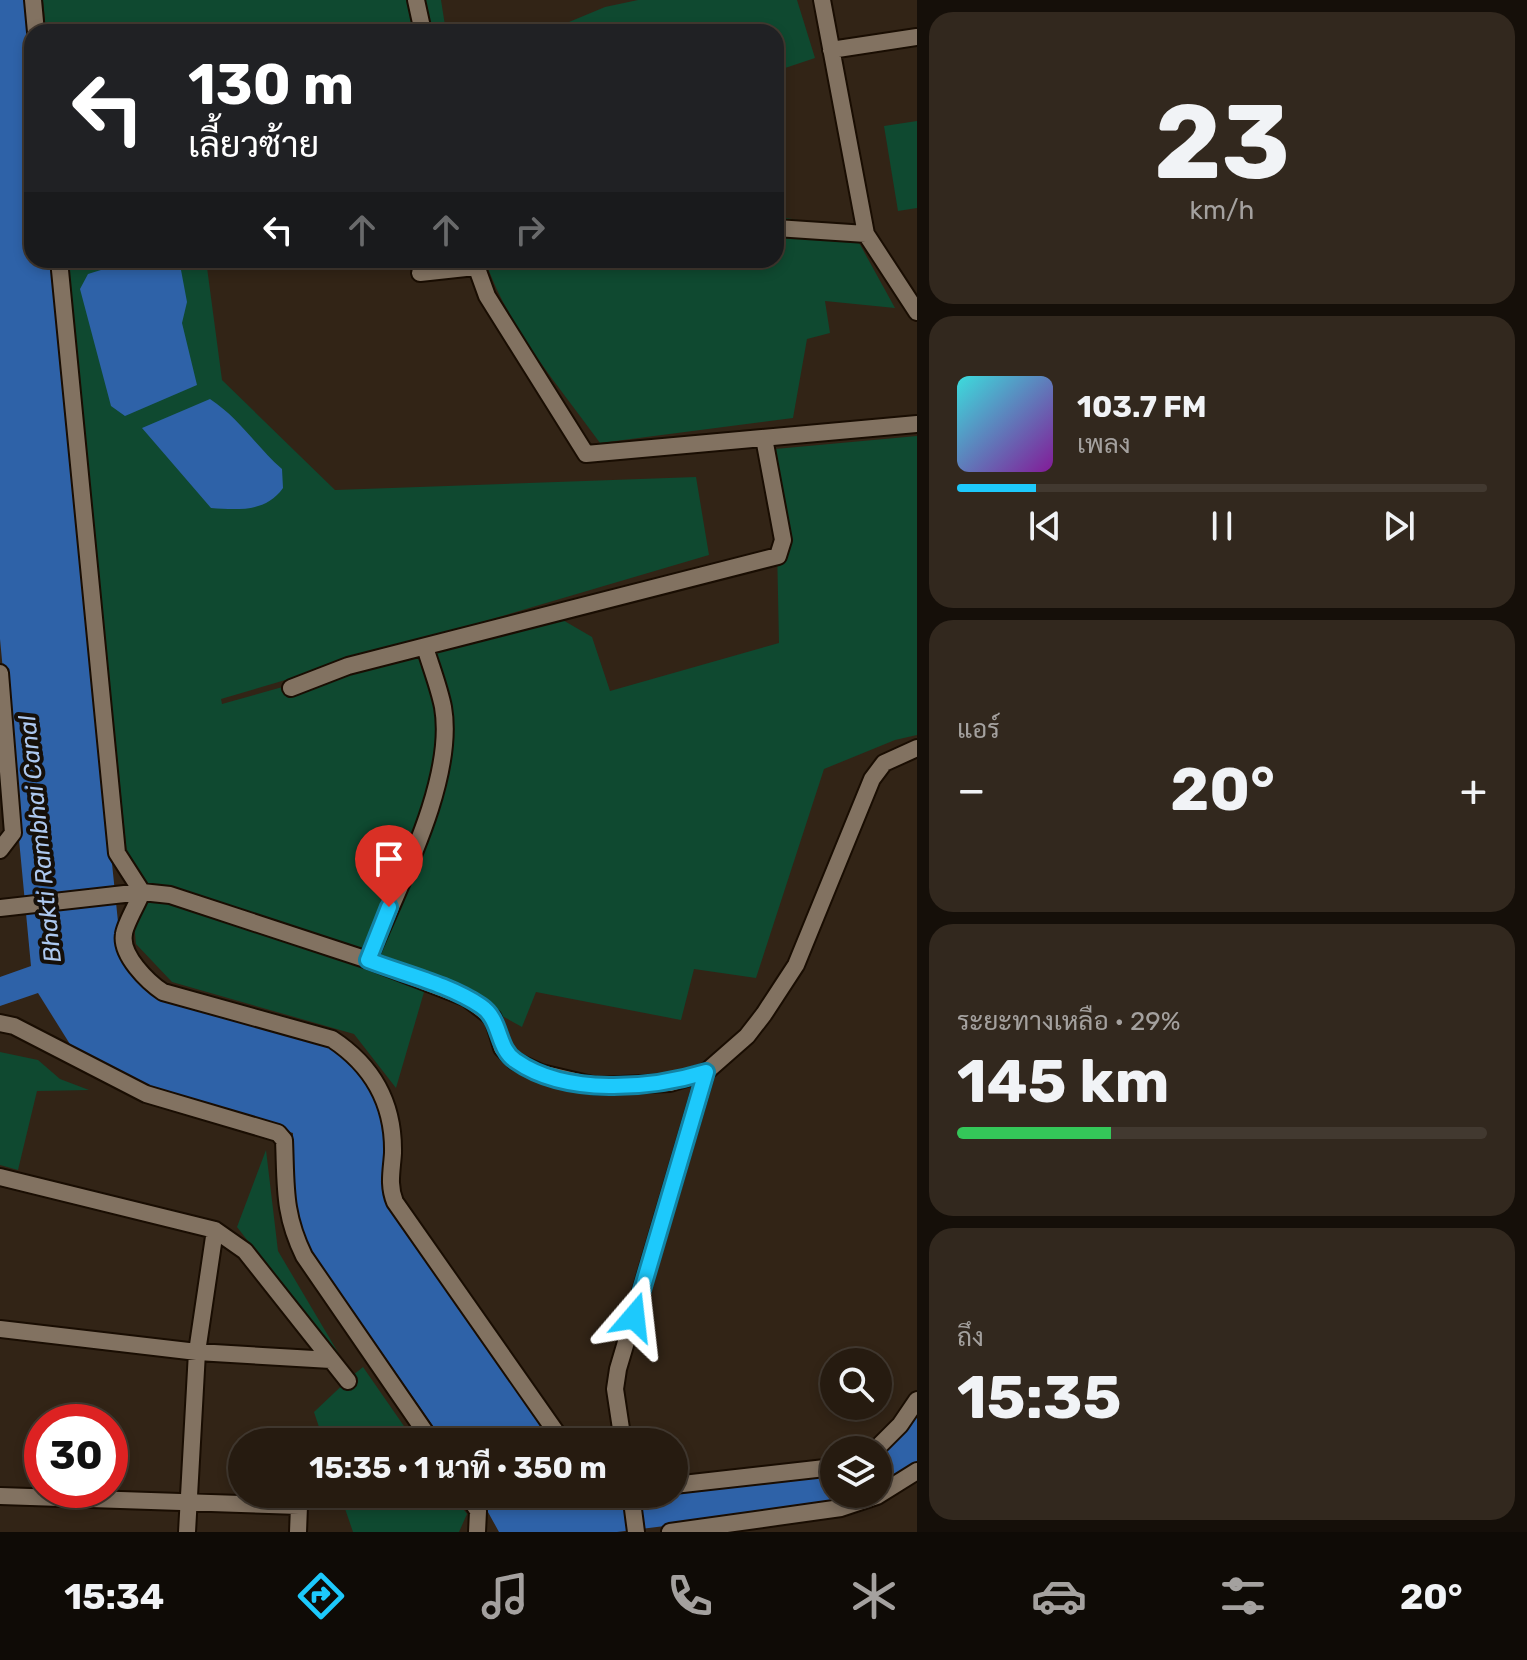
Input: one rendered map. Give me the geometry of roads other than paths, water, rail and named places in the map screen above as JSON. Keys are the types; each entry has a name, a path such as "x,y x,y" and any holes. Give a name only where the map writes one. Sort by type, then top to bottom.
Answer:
{"street":[{"path":"33,0 35,24"},
{"path":"416,0 421,24"},
{"path":"822,0 866,234 917,312"},
{"path":"831,50 917,37"},
{"path":"784,229 866,234"},
{"path":"60,268 117,853 134,894 123,935 127,949 146,981 163,992 332,1039 355,1054 369,1069 392,1122 390,1183 395,1202 553,1428"},
{"path":"420,273 448,268"},
{"path":"477,268 487,296 586,454 917,424"},
{"path":"291,688 348,666 778,556 783,540 764,438"},
{"path":"368,960 433,801 444,755 443,708 425,647"},
{"path":"0,673 13,833 0,850"},
{"path":"6,907 134,894 170,895 368,960 467,998 485,1008 500,1033 502,1048 515,1061 541,1073 596,1086 670,1083 706,1072 747,1036 796,965 872,779 884,763 917,748"},
{"path":"0,1023 14,1026 146,1094 278,1133 284,1140 286,1211 304,1256 422,1428"},
{"path":"621,1428 615,1389 618,1369 706,1072"},
{"path":"0,1177 215,1230 245,1251 348,1381"},
{"path":"187,1532 197,1352 215,1230"},
{"path":"0,1329 197,1352 331,1360"},
{"path":"889,1436 917,1400"},
{"path":"688,1483 820,1469"},
{"path":"670,1532 841,1508 877,1496 917,1471"},
{"path":"0,1496 299,1506 298,1532"},
{"path":"476,1508 477,1532"},
{"path":"633,1508 636,1532"}],"water":[{"name":"Bhakti Rambhai Canal","path":"0,0 24,0 24,268 51,268 121,951 132,975 153,992 318,1038 358,1064 389,1129 385,1197 530,1403 543,1428 434,1428 303,1239 293,1200 293,1133 145,1090 73,1049 38,993 0,1006 0,977 31,966 0,639"},
{"path":"107,268 181,270 187,302 182,323 197,385 125,416 111,406 80,289 88,274"},
{"path":"210,399 230,415 282,469 283,488 269,502 242,509 211,508 142,428"},
{"path":"917,1414 917,1462 892,1480 892,1440"},
{"path":"820,1475 820,1507 617,1532 499,1532 486,1508 688,1508 688,1491"}]}
